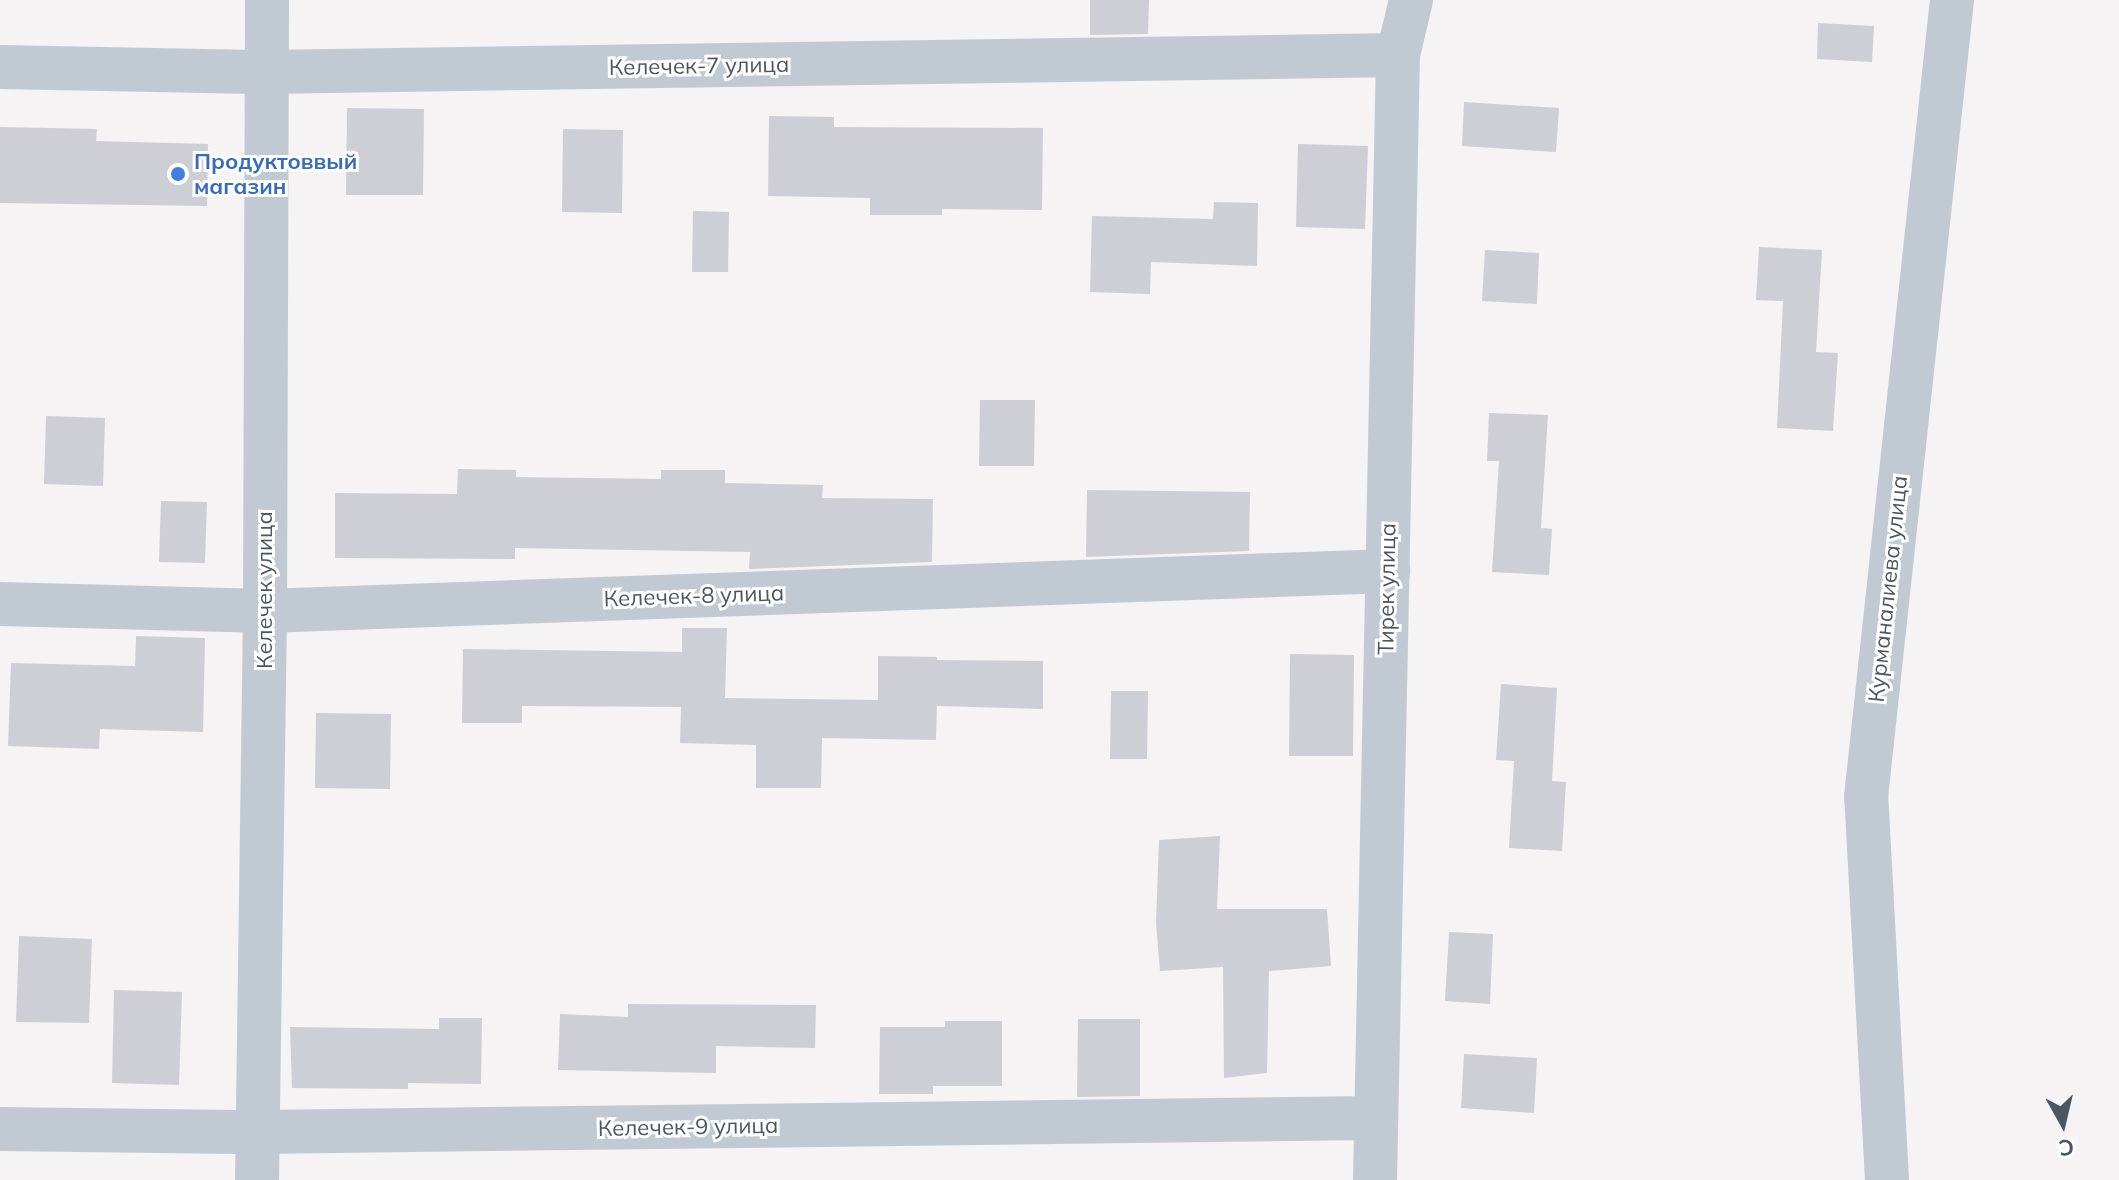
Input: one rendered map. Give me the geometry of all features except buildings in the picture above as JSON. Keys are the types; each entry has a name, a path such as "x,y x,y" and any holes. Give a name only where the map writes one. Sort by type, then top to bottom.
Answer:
{"street":[{"name":"Келечек улица","path":"257,1180 265,611 267,0"},
{"name":"Тирек улица","path":"1375,1180 1398,55 1411,0"},
{"name":"Курманалиева улица","path":"1887,1180 1866,797 1952,0"},
{"name":"Келечек-7 улица","path":"0,67 265,72 1398,55"},
{"name":"Келечек-8 улица","path":"0,604 265,611 1388,571"},
{"name":"Келечек-9 улица","path":"0,1129 258,1132 1376,1118"}],"place":[{"name":"Продуктоввый магазин","path":"178,174"}]}
